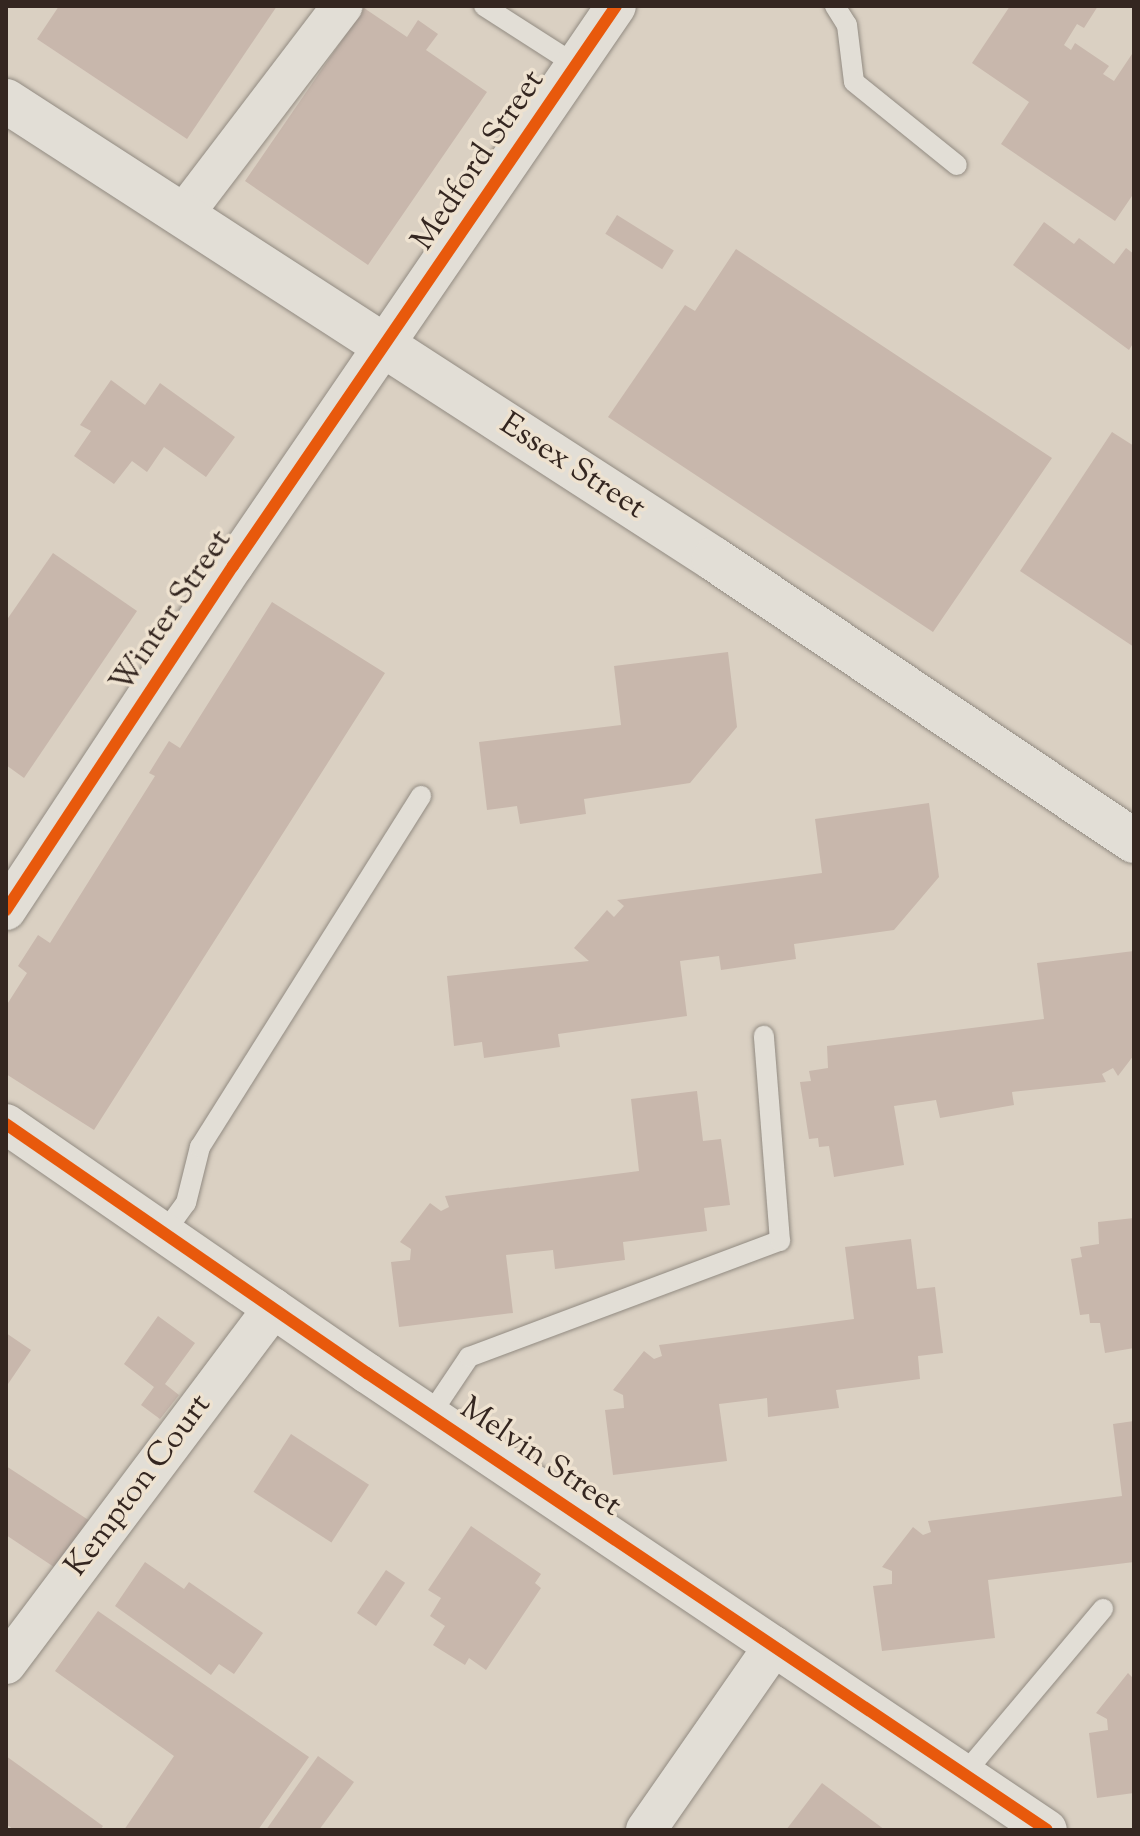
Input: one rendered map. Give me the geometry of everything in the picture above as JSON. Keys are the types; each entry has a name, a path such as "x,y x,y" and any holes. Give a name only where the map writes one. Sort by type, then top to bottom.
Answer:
{"main road":[{"name":"Essex Street","path":"8,107 183,215 714,559 1134,841"}],"street":[{"path":"183,215 342,6"},
{"name":"Medford Street","path":"384,345 616,6"},
{"name":"Winter Street","path":"6,910 233,566 384,345"},
{"name":"Melvin Street","path":"6,1124 430,1415 1047,1830"},
{"name":"Kempton Court","path":"6,1664 273,1308"},
{"path":"646,1830 774,1646"}],"lane":[{"path":"484,6 576,65"},
{"path":"835,6 847,25 854,82 957,165"},
{"path":"164,1233 186,1203 200,1147 421,796"},
{"path":"430,1415 469,1357 780,1241 764,1036"},
{"path":"964,1774 1103,1609"}],"building":[{"path":"59,6 277,6 187,139 37,39"},
{"path":"1010,6 1098,6 1084,28 1077,24 1064,45 1071,50 1075,43 1109,66 1103,74 1114,81 1134,51 1134,193 1115,221 1001,144 1029,102 972,63"},
{"path":"364,8 407,37 418,20 438,34 426,50 487,92 368,265 245,181"},
{"path":"617,215 674,251 662,269 605,234"},
{"path":"1044,222 1074,244 1079,238 1114,264 1126,248 1134,254 1134,342 1129,350 1013,265"},
{"path":"736,249 1052,458 933,632 608,417 685,305 695,311"},
{"path":"111,380 145,405 160,383 235,437 206,477 164,447 147,472 132,461 114,484 74,456 91,431 80,425"},
{"path":"1112,432 1134,446 1134,647 1020,571"},
{"path":"53,553 137,611 24,778 6,765 6,621"},
{"path":"272,602 385,673 94,1130 6,1074 6,1006 27,973 18,966 38,935 50,943 155,776 149,773 169,741 180,748"},
{"path":"728,652 737,727 690,783 584,799 586,814 520,824 517,806 487,810 479,742 621,725 614,666"},
{"path":"929,803 939,877 894,930 794,944 796,959 721,970 719,956 680,961 687,1016 558,1034 560,1047 484,1058 482,1042 454,1046 447,976 589,961 574,948 607,910 614,917 624,906 617,900 822,873 815,819"},
{"path":"1134,951 1134,1055 1118,1076 1113,1068 1102,1074 1106,1082 1012,1092 1014,1105 940,1118 936,1100 894,1106 904,1165 834,1177 829,1146 819,1147 818,1138 809,1139 800,1082 811,1081 809,1071 828,1068 827,1046 1044,1019 1037,963"},
{"path":"697,1091 703,1141 721,1139 730,1205 704,1208 707,1231 623,1242 625,1260 555,1269 553,1250 506,1255 513,1313 399,1327 391,1262 410,1260 411,1249 400,1242 430,1203 441,1211 449,1207 445,1196 639,1171 631,1099"},
{"path":"1134,1218 1134,1348 1105,1353 1100,1323 1090,1323 1089,1314 1080,1315 1071,1259 1082,1257 1080,1247 1099,1244 1098,1222"},
{"path":"911,1239 917,1289 935,1287 943,1353 918,1356 920,1379 836,1390 839,1408 768,1417 767,1398 719,1404 727,1461 613,1475 605,1410 624,1408 623,1395 613,1390 644,1351 654,1359 662,1356 659,1345 854,1319 845,1247"},
{"path":"158,1316 195,1343 165,1384 179,1395 160,1419 141,1405 154,1387 124,1364"},
{"path":"6,1333 31,1350 6,1387"},
{"path":"1134,1421 1134,1562 988,1580 995,1638 882,1651 873,1586 892,1584 892,1571 882,1567 913,1527 923,1535 931,1532 928,1521 1122,1496 1113,1424"},
{"path":"291,1434 369,1485 331,1543 253,1492"},
{"path":"6,1466 93,1523 60,1571 6,1535"},
{"path":"471,1526 541,1574 535,1583 541,1588 486,1670 469,1658 465,1665 433,1645 445,1626 430,1616 441,1598 428,1590"},
{"path":"145,1562 184,1589 189,1582 263,1633 234,1674 219,1664 211,1675 115,1606"},
{"path":"386,1570 405,1583 376,1626 357,1613"},
{"path":"98,1611 309,1757 258,1830 124,1830 174,1756 55,1671"},
{"path":"1128,1673 1134,1679 1134,1793 1097,1798 1089,1733 1108,1730 1107,1719 1096,1713"},
{"path":"6,1756 103,1826 100,1830 14,1830 6,1824"},
{"path":"318,1756 354,1782 319,1830 266,1830"},
{"path":"822,1783 885,1830 786,1830"}],"cycle path":[{"path":"6,910 233,566 616,6"},
{"path":"6,1124 367,1373 1047,1830"}]}
